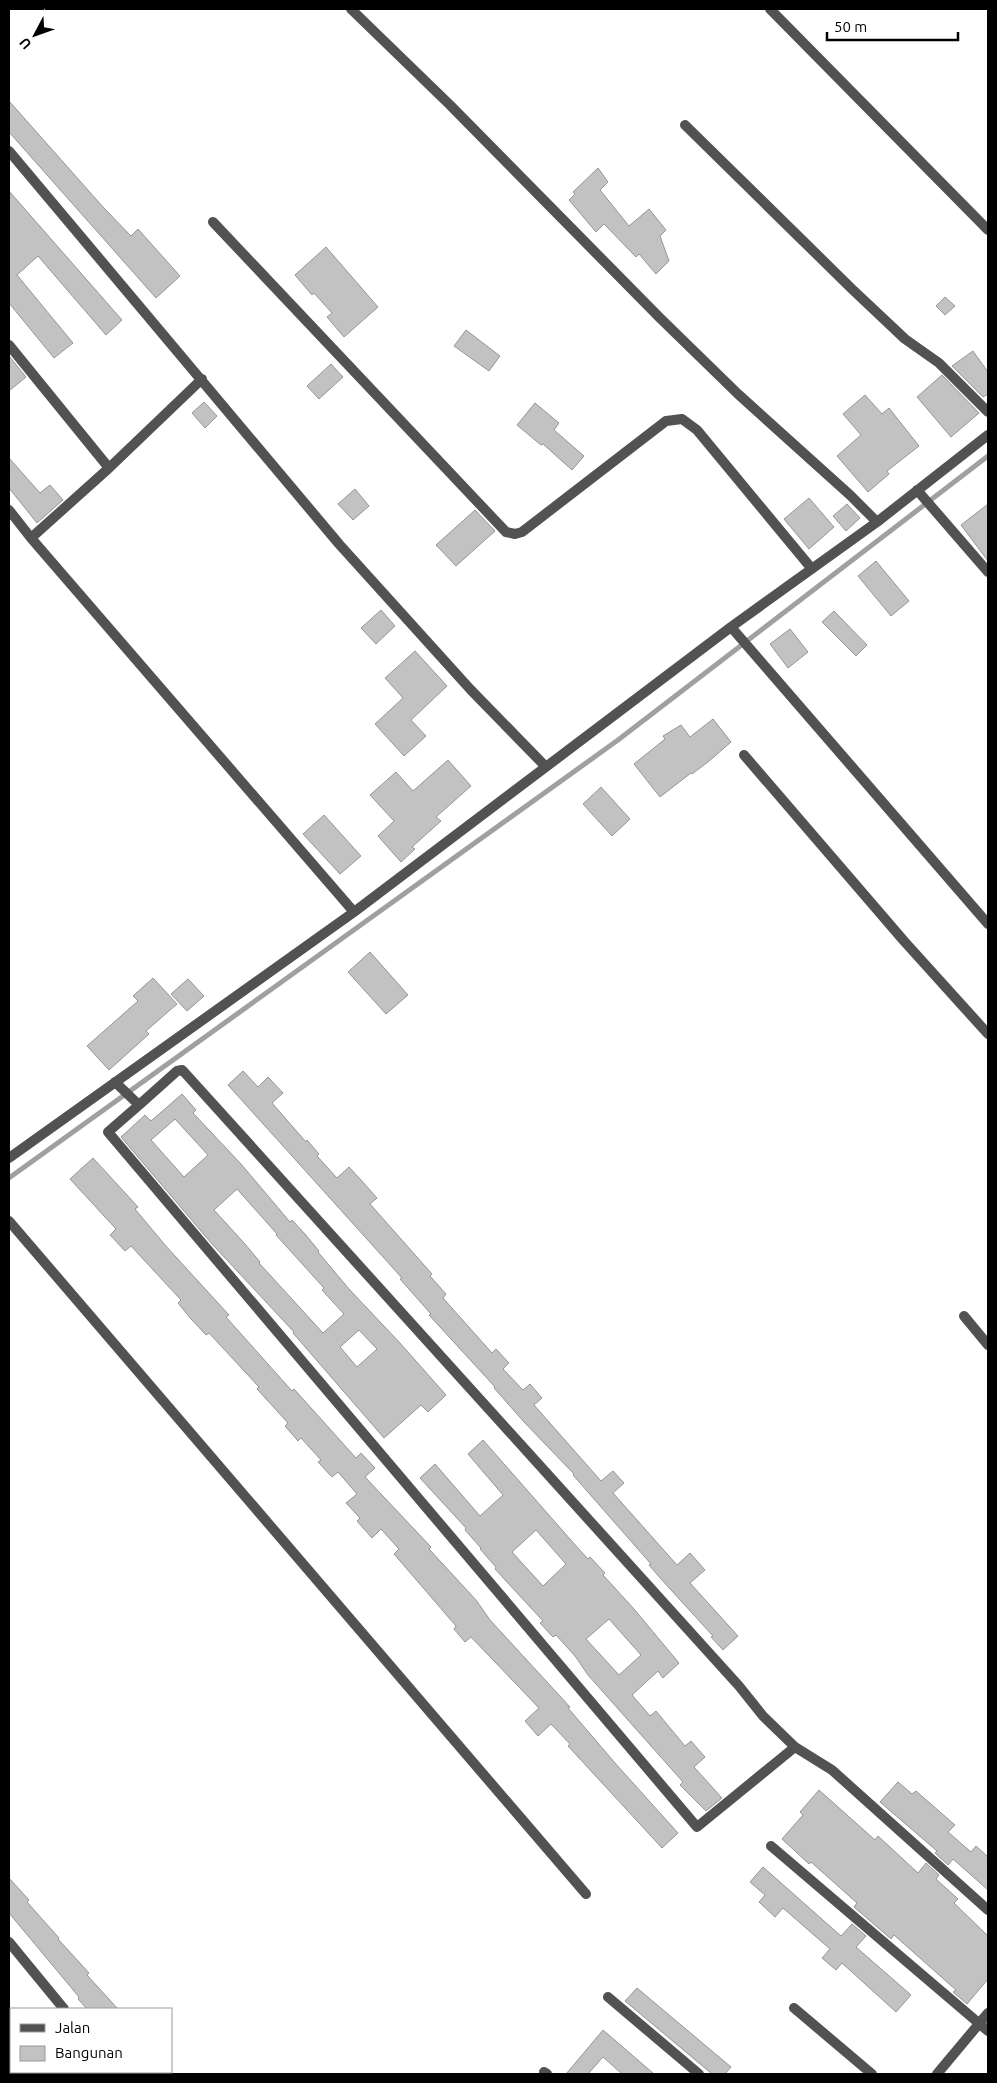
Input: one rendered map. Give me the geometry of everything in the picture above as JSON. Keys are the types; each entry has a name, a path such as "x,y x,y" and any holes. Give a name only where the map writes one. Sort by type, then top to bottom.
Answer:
{"street":[{"path":"351,9 667,325 738,394 850,495 877,522"},
{"path":"770,9 988,230"},
{"path":"685,125 852,290 905,339 939,363 988,412"},
{"path":"9,151 339,544 470,689 546,767"},
{"path":"213,222 506,532 515,534 522,532 666,421 682,419 697,430 812,569"},
{"path":"9,345 109,468"},
{"path":"31,538 109,468 202,379"},
{"path":"9,1158 117,1085 354,912 877,522 988,435"},
{"path":"917,490 988,572"},
{"path":"9,510 31,538 354,912"},
{"path":"733,630 988,924"},
{"path":"744,755 904,941 988,1034"},
{"path":"796,1748 697,1828 108,1132 137,1102 182,1070 739,1686 763,1716 796,1748 832,1770 988,1910"},
{"path":"117,1085 137,1102"},
{"path":"9,1221 586,1894"},
{"path":"964,1316 988,1345"},
{"path":"771,1846 988,2031"},
{"path":"9,1942 63,2008"},
{"path":"608,1997 699,2074"},
{"path":"794,2008 872,2074"},
{"path":"937,2074 988,2013"}],"building":[{"path":"9,101 131,236 138,229 180,276 156,298 9,132"},
{"path":"598,168 608,182 600,190 629,226 649,209 666,230 660,236 669,261 656,274 639,254 636,257 604,224 596,232 569,200 575,194 573,192"},
{"path":"9,191 122,320 106,335 38,256 17,275 73,343 54,358 9,303"},
{"path":"326,247 378,307 344,337 327,317 332,313 314,293 312,295 295,275"},
{"path":"945,297 955,306 945,315 936,306"},
{"path":"466,330 500,356 489,371 454,346"},
{"path":"973,351 988,372 988,394 983,397 952,366"},
{"path":"9,356 26,377 9,391"},
{"path":"331,364 343,377 319,399 307,386"},
{"path":"942,375 979,413 951,437 917,397"},
{"path":"865,395 882,414 889,408 919,446 887,471 889,474 868,492 837,456 861,435 843,414"},
{"path":"204,402 217,416 205,428 192,413"},
{"path":"535,403 559,423 554,430 584,456 572,470 543,444 541,445 517,425"},
{"path":"9,458 40,493 50,485 63,500 37,523 9,488"},
{"path":"355,489 369,506 353,520 338,504"},
{"path":"809,498 834,527 809,549 784,519"},
{"path":"847,504 860,518 846,531 833,516"},
{"path":"988,504 988,561 961,525"},
{"path":"475,510 495,531 456,566 436,545"},
{"path":"876,561 909,601 891,616 858,576"},
{"path":"381,610 395,626 376,644 361,628"},
{"path":"834,611 867,645 856,656 822,622"},
{"path":"790,629 808,652 788,668 770,644"},
{"path":"415,651 447,686 411,720 426,736 404,756 375,724 403,698 385,678"},
{"path":"713,719 731,742 708,762 660,797 634,764 665,739 663,736 681,725 690,737"},
{"path":"448,760 471,786 436,817 441,821 412,847 415,849 401,862 378,836 394,821 370,795 396,772 413,791"},
{"path":"601,787 630,819 612,836 583,804"},
{"path":"324,815 361,856 340,874 303,834"},
{"path":"370,952 408,995 386,1014 348,972"},
{"path":"153,978 177,1004 146,1031 149,1034 109,1070 87,1046 138,1001 133,996"},
{"path":"188,979 204,996 187,1011 171,994"},
{"path":"243,1071 258,1087 268,1077 283,1093 272,1103 306,1142 307,1140 319,1154 317,1156 337,1178 349,1167 377,1198 370,1204 432,1274 430,1276 446,1294 443,1298 492,1353 496,1349 509,1363 503,1369 523,1390 530,1384 542,1398 534,1405 601,1481 613,1471 624,1483 613,1493 677,1565 690,1553 705,1570 690,1583 738,1636 723,1650 711,1637 713,1636 649,1565 651,1564 574,1474 524,1422 495,1387 429,1315 431,1314 400,1279 402,1278 228,1085"},
{"path":"182,1094 196,1110 193,1113 241,1164 290,1222 292,1220 305,1234 349,1289 446,1395 428,1412 421,1405 384,1438 294,1332 212,1244 121,1137 145,1115 151,1121","holes":["175,1119 208,1155 184,1177 151,1140","237,1189 324,1288 322,1290 344,1314 323,1333 214,1210","359,1330 377,1349 357,1367 340,1347"]},
{"path":"93,1158 138,1207 135,1209 165,1245 229,1315 226,1317 292,1391 294,1389 356,1458 361,1453 375,1468 365,1477 431,1547 429,1549 476,1600 490,1620 570,1707 568,1708 615,1763 678,1833 662,1848 568,1746 570,1744 551,1724 538,1736 525,1721 539,1708 471,1637 465,1642 454,1629 456,1626 394,1554 399,1549 381,1529 372,1538 357,1521 360,1518 346,1503 357,1494 338,1472 332,1477 318,1462 321,1460 301,1438 298,1441 285,1426 288,1423 257,1389 259,1387 209,1333 206,1335 192,1320 178,1303 181,1300 131,1246 125,1251 110,1235 116,1229 70,1179"},
{"path":"483,1440 588,1559 590,1557 605,1573 603,1575 679,1663 663,1678 658,1671 632,1695 650,1716 656,1711 685,1746 691,1741 705,1757 694,1767 722,1798 706,1811 680,1785 683,1782 588,1675 575,1656 556,1635 553,1637 540,1623 543,1621 495,1569 496,1567 465,1530 466,1528 420,1478 435,1464 480,1516 503,1495 468,1454","holes":["536,1530 566,1564 543,1586 512,1552","609,1619 641,1655 619,1675 586,1639"]},
{"path":"898,1782 912,1794 916,1791 955,1825 948,1832 971,1852 976,1846 988,1857 988,1890 953,1859 948,1865 935,1853 937,1851 880,1802"},
{"path":"819,1790 875,1840 878,1836 918,1873 926,1863 939,1875 936,1879 958,1899 954,1903 988,1936 988,1979 967,2004 953,1992 956,1990 894,1935 891,1939 854,1907 857,1903 782,1839 803,1815 800,1812"},
{"path":"763,1867 841,1936 852,1924 866,1936 856,1947 911,1995 896,2012 842,1963 836,1970 822,1958 830,1949 783,1908 775,1917 759,1902 765,1895 750,1882"},
{"path":"9,1878 29,1900 27,1902 58,1939 89,1973 87,1975 117,2008 86,2008 9,1913"},
{"path":"637,1988 731,2067 725,2074 712,2074 625,2001"},
{"path":"603,2030 654,2074 622,2074 603,2057 588,2074 566,2074"}],"waterway":[{"path":"9,1178 618,740 988,456"}]}
